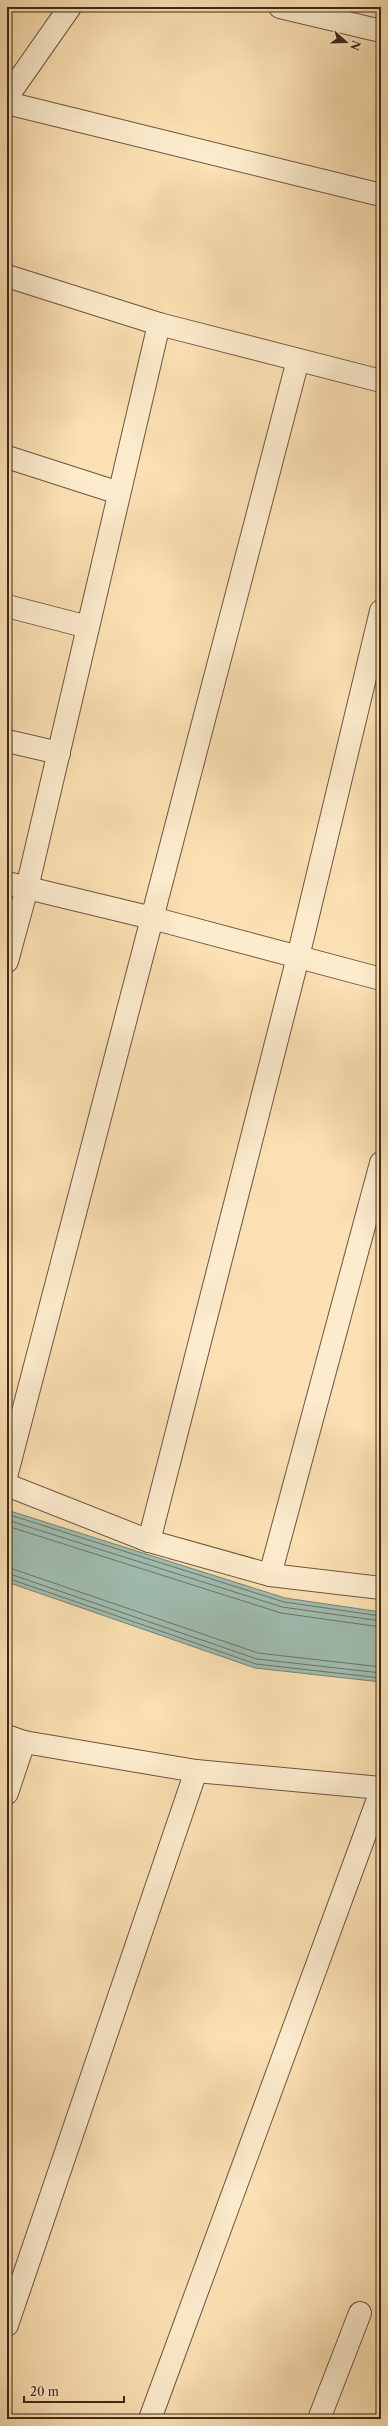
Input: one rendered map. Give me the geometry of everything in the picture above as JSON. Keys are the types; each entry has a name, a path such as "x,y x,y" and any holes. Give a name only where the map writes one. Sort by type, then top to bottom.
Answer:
{"street":[{"path":"7,96 70,7"},
{"path":"280,7 381,32"},
{"path":"7,103 381,195"},
{"path":"7,276 159,324 381,381"},
{"path":"7,962 17,886 59,754 159,324"},
{"path":"7,1473 298,360"},
{"path":"7,457 119,493"},
{"path":"7,606 88,627"},
{"path":"149,1541 298,957 381,612"},
{"path":"7,740 59,754"},
{"path":"17,886 152,918 381,979"},
{"path":"270,1575 381,1163"},
{"path":"7,1485 149,1541 270,1575 381,1588"},
{"path":"7,1793 16,1739 196,1771 381,1788"},
{"path":"7,2324 196,1771"},
{"path":"150,2419 381,1791"},
{"path":"319,2419 360,2313"}],"water":[{"path":"7,1510 285,1598 381,1612 381,1682 255,1668 7,1582"}]}
